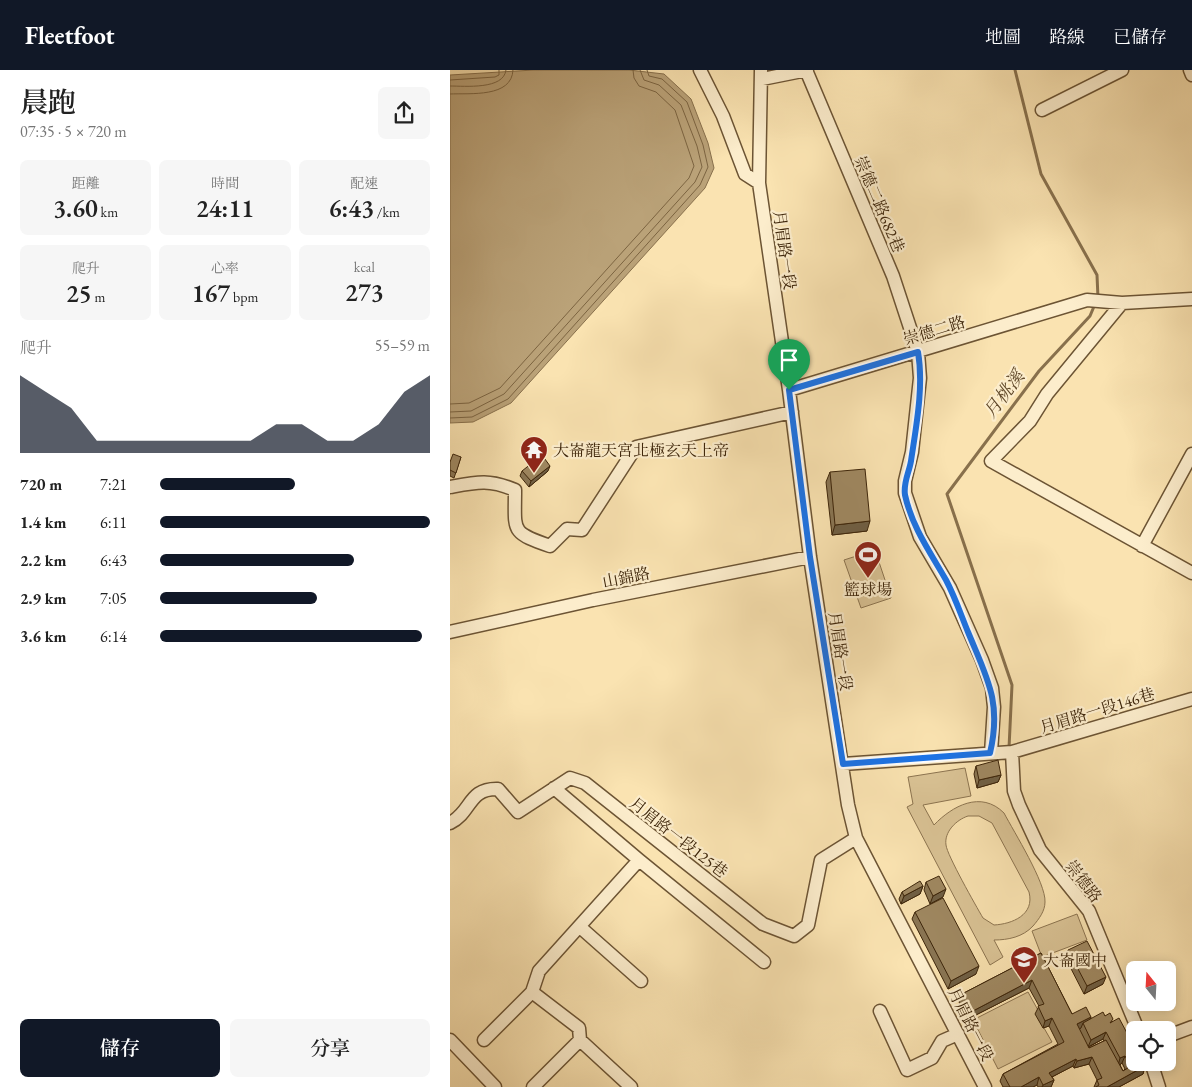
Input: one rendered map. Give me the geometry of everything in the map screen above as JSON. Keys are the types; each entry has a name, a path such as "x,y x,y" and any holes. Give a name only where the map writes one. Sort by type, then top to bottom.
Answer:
{"street":[{"path":"700,70 723,116 745,174 759,183"},
{"path":"761,75 806,70"},
{"name":"崇德二路682巷","path":"806,70 893,276 918,352 920,378 911,460 905,481 905,493 920,537 950,588 992,688 994,706 993,753"},
{"path":"1042,110 1122,70"},
{"path":"1190,70 1192,75"},
{"name":"月眉路一段","path":"761,75 759,183 789,390 810,557 856,838 985,1087"},
{"path":"1192,299 1122,303 1047,394 1030,422 991,461 1192,573"},
{"name":"崇德二路","path":"789,390 1087,300 1122,303"},
{"path":"450,487 481,481 500,484 515,490 515,524 523,536 550,546 567,529 582,530 636,447 792,412"},
{"path":"1142,546 1192,454"},
{"name":"山錦路","path":"450,632 593,600 810,557"},
{"name":"月眉路一段146巷","path":"993,753 1012,752 1192,699"},
{"name":"崇德路","path":"1012,752 1014,791 1018,805 1040,850 1089,912 1134,1021"},
{"path":"843,764 993,753"},
{"name":"月眉路一段125巷","path":"450,823 457,820 480,792 486,789 498,789 518,812 570,778 584,783 763,924 794,936 808,924 821,860 856,838"},
{"path":"554,788 764,962"},
{"path":"484,1040 532,992 539,971 639,860"},
{"path":"580,927 641,981"},
{"path":"532,992 579,1028 580,1040 631,1087"},
{"path":"880,1011 907,1070 932,1058 942,1041 958,1034"},
{"path":"1176,1033 1192,1028"},
{"path":"450,1040 495,1087"},
{"path":"533,1087 580,1040"},
{"path":"1154,1071 1159,1087"}],"shaded area":[{"name":"籃球場","path":"875,550 891,598 861,608 844,560"},
{"path":"965,768 971,796 923,805 934,825 949,812 967,803 986,802 995,806 1004,813 1035,870 1044,894 1045,905 1043,912 1033,926 1025,933 1010,938 994,940 1003,957 990,965 907,807 913,804 908,777","holes":["968,816 979,816 992,823 1029,892 1029,907 1020,917 1008,923 994,925 983,918 956,869 946,845 949,831 959,820"]},
{"path":"1077,914 1087,940 1042,957 1032,931"},
{"path":"1028,992 1039,1012 1036,1014 1052,1042 998,1069 973,1020"}],"water":[{"path":"534,70 629,70 664,74 691,99 708,143 714,168 705,188 511,403 473,422 450,423 450,75"}],"building":[{"path":"453,454 461,457 456,473 450,470"},
{"name":"大崙龍天宮北極玄天上帝","path":"542,455 550,466 531,481 522,471"},
{"path":"865,469 870,521 835,525 830,472"},
{"path":"998,760 1001,775 979,780 976,766"},
{"path":"939,876 946,889 933,896 926,882"},
{"path":"920,881 923,886 904,896 902,892"},
{"path":"943,898 979,966 951,981 915,912"},
{"path":"1087,941 1106,977 1087,986 1068,950"},
{"path":"1041,953 1072,1014 1086,1007 1091,1017 1077,1024 1089,1048 1106,1040 1123,1071 1126,1069 1126,1071 1136,1071 1107,1087 1096,1087 1099,1085 1097,1080 1102,1078 1092,1057 1077,1061 1076,1059 1049,1073 1054,1080 1043,1085 1039,1077 1021,1087 1010,1087 1003,1074 1064,1042 1052,1018 1045,1021 1038,1006 1044,1004 1032,980 971,1012 962,994"},
{"path":"1103,1012 1105,1016 1110,1013 1113,1019 1110,1023 1119,1018 1126,1031 1126,1058 1125,1056 1120,1058 1106,1032 1091,1040 1083,1023"}],"waterway":[{"name":"月桃溪","path":"1015,70 1041,174 1097,275 1098,298"},
{"name":"月桃溪","path":"1009,748 1012,685 947,494 1039,371 1090,316 1095,304"}],"place":[{"name":"大崙龍天宮北極玄天上帝","path":"534,474"},
{"name":"籃球場","path":"868,579"},
{"name":"大崙國中","path":"1024,984"}],"route":[{"path":"918,352 920,378 910,468 905,481 905,493 920,537 950,588 982,660 992,688 994,706 993,741 990,753 843,764 810,557 789,390 918,352"}]}
